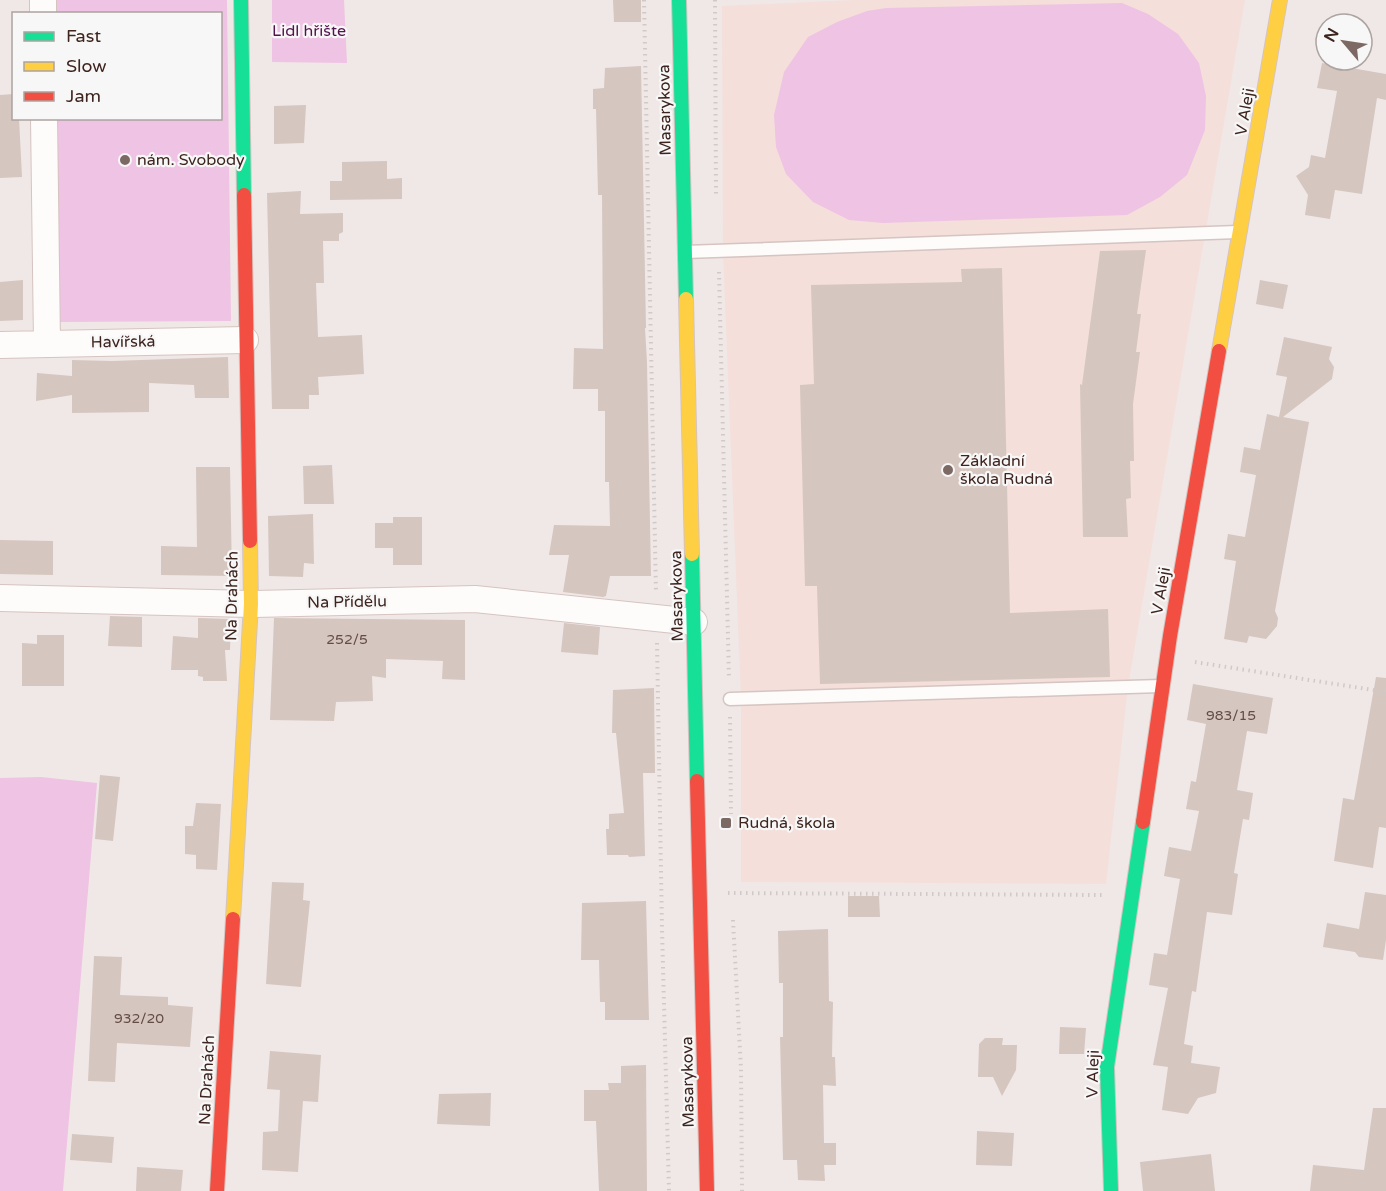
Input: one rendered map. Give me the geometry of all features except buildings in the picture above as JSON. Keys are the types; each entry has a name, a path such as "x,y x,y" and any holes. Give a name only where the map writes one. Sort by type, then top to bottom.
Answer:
{"street":[{"name":"Na Drahách","path":"217,1191 251,604 241,0"},
{"name":"Masarykova","path":"679,0 707,1191"},
{"name":"V Aleji","path":"1111,1191 1107,1067 1131,895 1164,680 1280,0"},
{"path":"44,120 47,343"},
{"name":"Havířská","path":"0,345 246,340"},
{"name":"Na Přídělu","path":"0,598 251,604 475,599 694,622"}],"lane":[{"path":"685,252 1241,232"},
{"path":"730,699 1164,680"}],"path":[{"path":"715,0 716,199"},
{"path":"719,272 731,823"},
{"path":"1164,680 1188,661 1386,692"},
{"path":"732,881 733,905"},
{"path":"700,893 1131,895"},
{"path":"733,916 741,1070 742,1191"}],"shaded area":[{"name":"Základní škola Rudná","path":"855,0 1245,0 1128,687 1106,884 741,882 741,699 723,252 722,6"}],"green space":[{"name":"nám. Svobody","path":"54,0 227,0 231,321 59,322 56,120 222,120 222,12 54,12"},
{"name":"Lidl hřište","path":"272,0 344,0 347,63 272,62"},
{"path":"1122,3 1148,14 1178,34 1199,63 1206,96 1205,130 1187,175 1160,197 1127,215 883,223 849,220 813,202 786,174 776,147 774,115 784,72 808,37 837,22 867,11 886,8"},
{"path":"41,777 97,783 63,1191 0,1191 0,778"}],"traffic: fast":[{"path":"241,0 244,195"},
{"path":"679,0 686,299"},
{"path":"692,554 697,781"},
{"path":"1111,1191 1107,1067 1143,822"}],"traffic: slow":[{"path":"1219,351 1280,0"},
{"path":"686,299 692,554"},
{"path":"233,919 251,604 250,541"}],"traffic: jam":[{"path":"244,195 250,541"},
{"path":"1143,822 1170,636 1219,351"},
{"path":"697,781 707,1191"},
{"path":"217,1191 233,919"}],"place":[{"name":"nám. Svobody","path":"125,160"},
{"name":"Základní škola Rudná","path":"948,470"},
{"name":"Rudná, škola","path":"726,823"}]}
